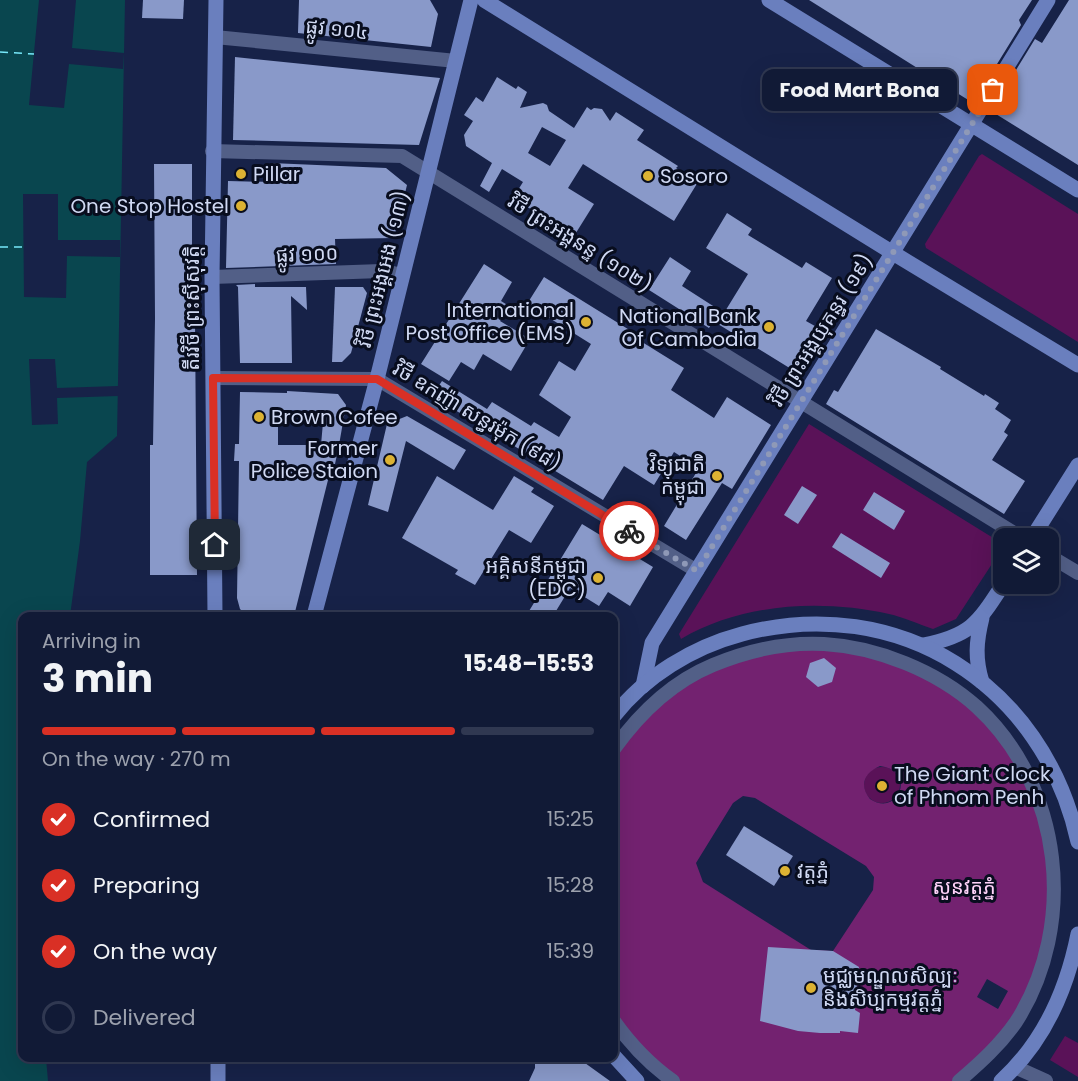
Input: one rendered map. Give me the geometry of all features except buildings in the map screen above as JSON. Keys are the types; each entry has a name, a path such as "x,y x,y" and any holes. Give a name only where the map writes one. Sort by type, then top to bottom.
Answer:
{"street":[{"name":"តីរវិថី ព្រះស៊ីសុវត្តិ","path":"215,612 212,277 216,0"},
{"name":"វិថី ព្រះអង្គអេង (១៣)","path":"315,612 377,379 471,0"},
{"path":"484,0 1078,365"},
{"path":"769,0 1078,190"},
{"name":"វិថី ព្រះអង្គយុគន្ធរ (១៩)","path":"643,686 652,643 1048,0"},
{"name":"ផ្លូវ ១០៤","path":"215,37 456,61"},
{"name":"វិថី ព្រះអង្គនន្ទ (១០២)","path":"213,151 402,156 1006,528"},
{"name":"ផ្លូវ ១០០","path":"212,277 381,271 403,275"},
{"name":"វិថី ឧកញ៉ា សន្ធរម៉ុក (៩៨)","path":"213,378 377,379 697,571"},
{"path":"1038,528 1078,465"},
{"path":"1059,562 1078,573"},
{"path":"923,645 951,639 964,633 982,618 997,594"},
{"path":"982,618 976,654 982,682"},
{"path":"618,712 643,686 674,663 720,640 770,627 822,623 874,629 923,645 954,662 982,682 1018,717 1047,758 1062,787 1075,815 1078,842"},
{"path":"618,743 630,726 655,702 682,682 712,665 767,648 824,644 880,654 933,676 976,707 1012,747 1038,794 1051,834 1055,866 1055,918 1046,958 1034,992 1016,1022 994,1050 959,1081"},
{"path":"1001,1081 1015,1067 1046,1024 1073,979 1078,934"},
{"path":"618,1027 648,1062 673,1081"},
{"path":"618,1060 637,1081"},
{"path":"218,1062 218,1081"},
{"path":"1015,1067 1046,1081"}],"shaded area":[{"path":"0,0 125,0 117,436 87,462 71,612 18,612 18,1062 46,1062 48,1081 0,1081"},
{"path":"982,154 1078,214 1078,342 926,248 925,244"},
{"path":"809,424 993,538 993,562 956,619 933,629 889,614 863,609 809,606 756,611 705,627 681,639 679,634"},
{"path":"882,767 895,772 900,785 895,798 882,803 869,798 864,785 869,772"},
{"path":"1065,1036 1078,1043 1078,1077 1050,1060"}],"green space":[{"name":"សួនវត្ដភ្នំ","path":"824,647 879,656 932,678 975,709 1010,749 1036,795 1054,876 1044,958 1014,1021 955,1081 678,1081 656,1066 618,1021 618,749 657,705 714,668 767,651","holes":["880,766 891,769 901,783 896,798 880,803 870,799 864,784 867,776","743,796 755,798 866,866 874,877 873,890 833,951 811,950 703,882 696,863 733,803","987,979 1008,991 998,1009 977,997"]}],"pier":[{"path":"39,0 76,0 72,48 124,53 123,69 69,64 64,108 29,105"},
{"path":"23,194 58,194 58,240 120,240 120,257 67,256 66,298 24,297"},
{"path":"29,359 55,359 57,388 118,386 118,396 57,398 58,424 32,425"}],"ferry route":[{"path":"0,52 34,54"},
{"path":"0,247 24,247"}],"way so far":[{"path":"629,531 697,571 993,90"}],"place":[{"name":"Food Mart Bona","path":"993,90"},
{"name":"Pillar","path":"241,174"},
{"name":"Sosoro","path":"648,176"},
{"name":"One Stop Hostel","path":"241,206"},
{"name":"International Post Office (EMS)","path":"586,322"},
{"name":"National Bank Of Cambodia","path":"769,327"},
{"name":"Brown Cofee","path":"259,417"},
{"name":"Former Police Staion","path":"390,460"},
{"name":"វិទ្យុជាតិ កម្ពុជា","path":"717,476"},
{"name":"អគ្គិសនីកម្ពុជា (EDC)","path":"598,578"},
{"name":"The Giant Clock of Phnom Penh","path":"882,786"},
{"name":"វត្ដភ្នំ","path":"785,871"},
{"name":"មជ្ឈមណ្ឌលសិល្បៈ និងសិប្បកម្មវត្តភ្នំ","path":"811,988"}],"route":[{"path":"215,545 213,378 377,379 629,531"}]}
